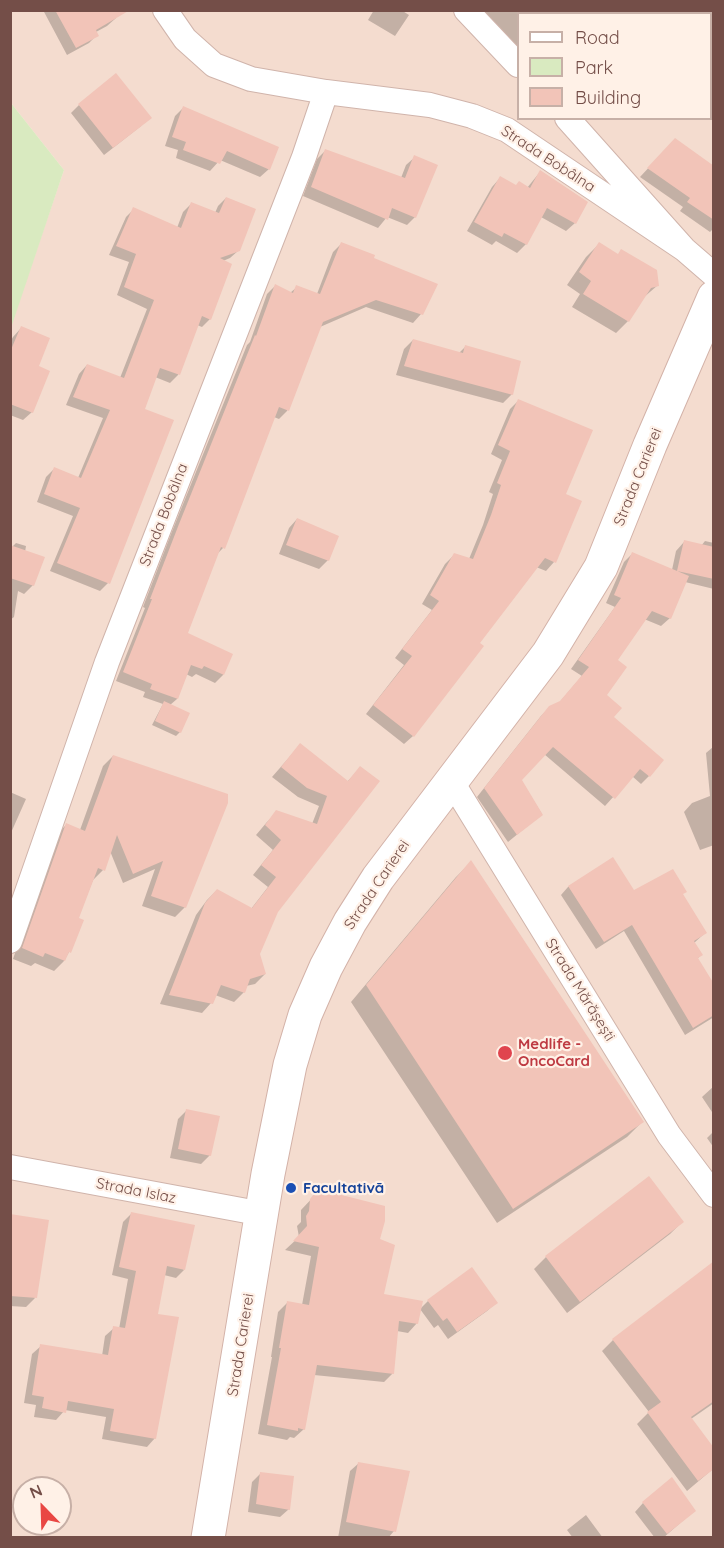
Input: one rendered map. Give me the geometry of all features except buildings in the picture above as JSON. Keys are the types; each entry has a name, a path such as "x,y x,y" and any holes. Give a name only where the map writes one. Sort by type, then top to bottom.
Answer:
{"street":[{"name":"Strada Bobâlna","path":"165,10 185,39 214,65 251,79 326,92 430,105 472,116 507,130 684,249"},
{"path":"466,10 517,63"},
{"name":"Strada Bobâlna","path":"10,941 107,662 304,157 326,92"},
{"path":"569,120 684,249 714,275"},
{"name":"Strada Carierei","path":"208,1538 262,1214 290,1065 309,1005 350,922 378,878 548,654 573,616 601,567 650,445 714,297"},
{"name":"Strada Mărășești","path":"452,782 669,1135 714,1195"},
{"name":"Strada Islaz","path":"10,1167 262,1214"}],"shaded area":[{"path":"11,11 713,11 713,1537 11,1537 10,328 64,170 11,103"}],"green space":[{"path":"11,103 64,170 11,328"}],"place":[{"name":"Medlife - OncoCard","path":"505,1053"},
{"name":"Facultativă","path":"291,1188"}]}
